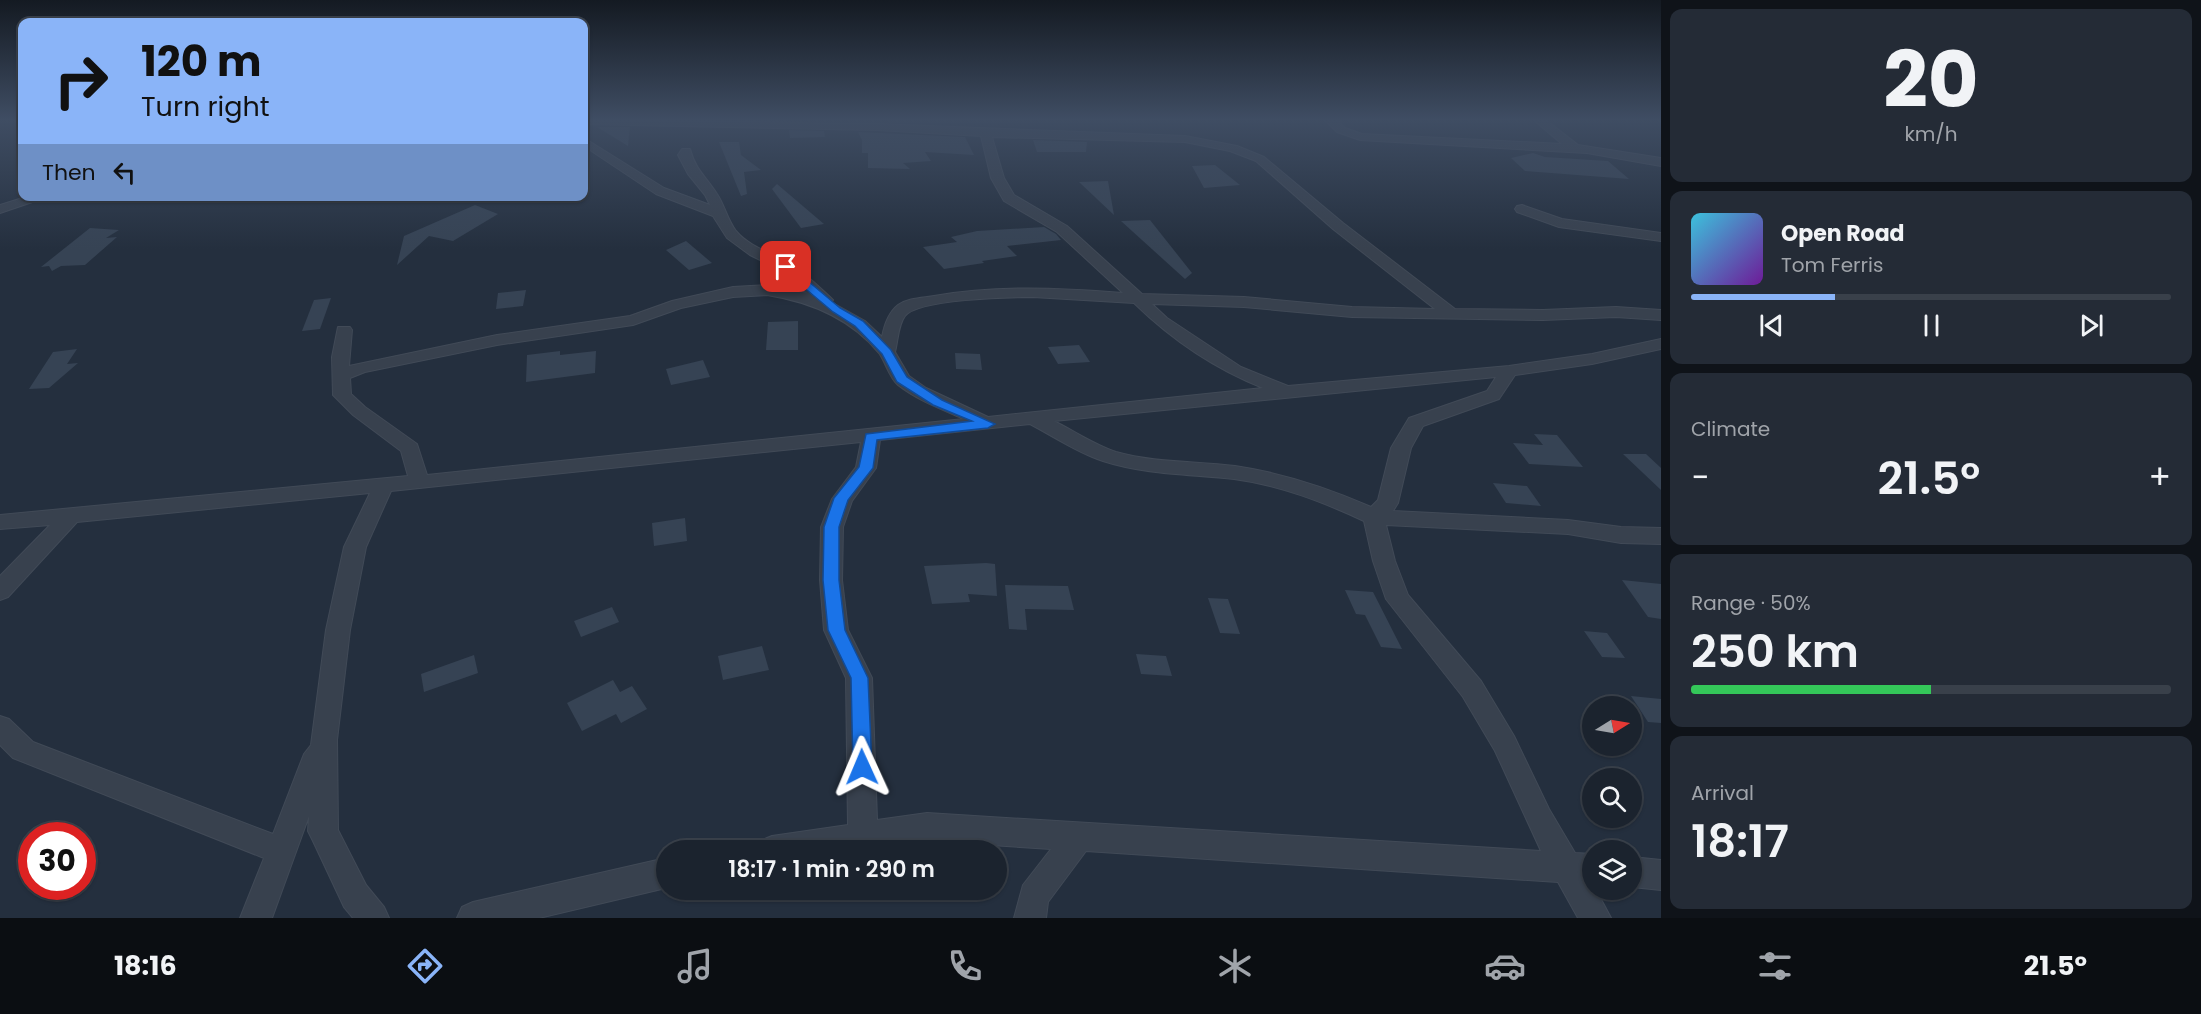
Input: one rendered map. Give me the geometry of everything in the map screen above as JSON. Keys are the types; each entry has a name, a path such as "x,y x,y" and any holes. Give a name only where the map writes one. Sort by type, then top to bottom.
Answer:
{"street":[{"path":"616,163 644,182 683,201 718,213"},
{"path":"688,163 716,203 718,213 732,235 755,252 786,267 836,310"},
{"path":"992,163 1007,197 1056,224 1103,264 1161,321 1235,371 1288,392"},
{"path":"1265,163 1338,226 1450,314"},
{"path":"0,209 27,201"},
{"path":"1522,209 1559,223 1661,237"},
{"path":"342,375 360,369 497,340 633,320 677,304 733,292 767,290 802,296 836,310 859,324 887,352 902,379 938,402 988,424"},
{"path":"887,352 896,318 902,310 913,305 951,297 1011,293 1078,294 1138,300 1244,302 1352,312 1543,315 1616,312 1661,315"},
{"path":"344,330 340,357 342,395 359,411 410,448 419,482"},
{"path":"0,522 419,482 1509,371 1593,359 1661,344"},
{"path":"1374,517 1388,503 1401,448 1416,422 1493,395 1509,371"},
{"path":"1035,419 1108,456 1147,465 1236,473 1274,481 1330,497 1374,517 1568,526 1621,535 1661,536"},
{"path":"863,836 859,678 836,630 831,570 832,527 842,498 866,468 871,436"},
{"path":"373,918 354,896 323,831 324,740 338,630 355,547 384,485"},
{"path":"0,591 71,515"},
{"path":"1374,517 1384,561 1398,599 1472,688 1505,744 1539,819 1580,867 1595,918"},
{"path":"0,727 22,750 281,851"},
{"path":"256,918 324,740"},
{"path":"837,840 927,827 1078,838 1238,844 1580,867"},
{"path":"1030,918 1034,896 1078,838"},
{"path":"1642,873 1661,875"},
{"path":"473,918 656,875"}],"building":[{"path":"727,163 751,163 761,170 744,172 747,194 741,196"},
{"path":"868,163 905,163 903,163 910,169 868,168"},
{"path":"1516,163 1610,163 1629,179 1525,171"},
{"path":"1215,165 1240,185 1204,188 1192,166"},
{"path":"1108,181 1114,215 1079,182"},
{"path":"777,184 824,224 801,228 772,189"},
{"path":"475,205 498,214 453,241 429,236 397,265 404,236"},
{"path":"1150,220 1192,273 1185,279 1121,221"},
{"path":"1044,227 1061,240 1007,246 1017,256 982,261 984,263 944,269 923,247 957,242 951,237 977,231"},
{"path":"90,228 119,230 106,238 117,237 85,265 61,266 52,271 49,266 41,267"},
{"path":"686,241 712,263 689,270 666,250"},
{"path":"526,290 523,306 496,309 498,293"},
{"path":"331,298 320,329 302,331 314,300"},
{"path":"798,321 798,350 766,350 768,322"},
{"path":"1079,345 1090,362 1058,364 1048,347"},
{"path":"77,349 67,364 78,363 49,388 29,389 53,352"},
{"path":"560,351 560,355 596,351 595,373 526,382 527,355"},
{"path":"955,353 980,354 982,370 956,369"},
{"path":"703,360 710,377 671,385 666,369"},
{"path":"1534,434 1557,435 1583,467 1529,464 1513,443 1543,445"},
{"path":"1623,454 1646,454 1661,468 1661,490"},
{"path":"1493,483 1527,486 1541,506 1506,503"},
{"path":"685,518 687,541 654,546 652,523"},
{"path":"995,564 997,596 968,594 970,602 932,604 924,566"},
{"path":"1622,580 1661,584 1661,619 1648,617"},
{"path":"1005,585 1068,586 1074,610 1025,609 1027,630 1009,629"},
{"path":"1345,590 1373,592 1402,649 1381,647 1365,615 1356,614"},
{"path":"1208,598 1228,599 1240,634 1220,633"},
{"path":"612,607 619,622 581,637 574,621"},
{"path":"1584,631 1607,633 1625,658 1602,657"},
{"path":"762,646 769,670 723,680 718,656"},
{"path":"1136,654 1166,656 1172,676 1141,674"},
{"path":"474,655 478,673 424,692 421,674"},
{"path":"613,680 620,692 632,686 647,709 621,723 616,714 582,731 567,703"},
{"path":"1642,697 1661,699 1661,723 1648,722 1642,713"}],"route":[{"path":"786,267 836,310 859,324 887,352 902,379 938,402 988,424 871,436 866,468 842,498 832,527 831,580 836,630 859,678 862,767"}]}
